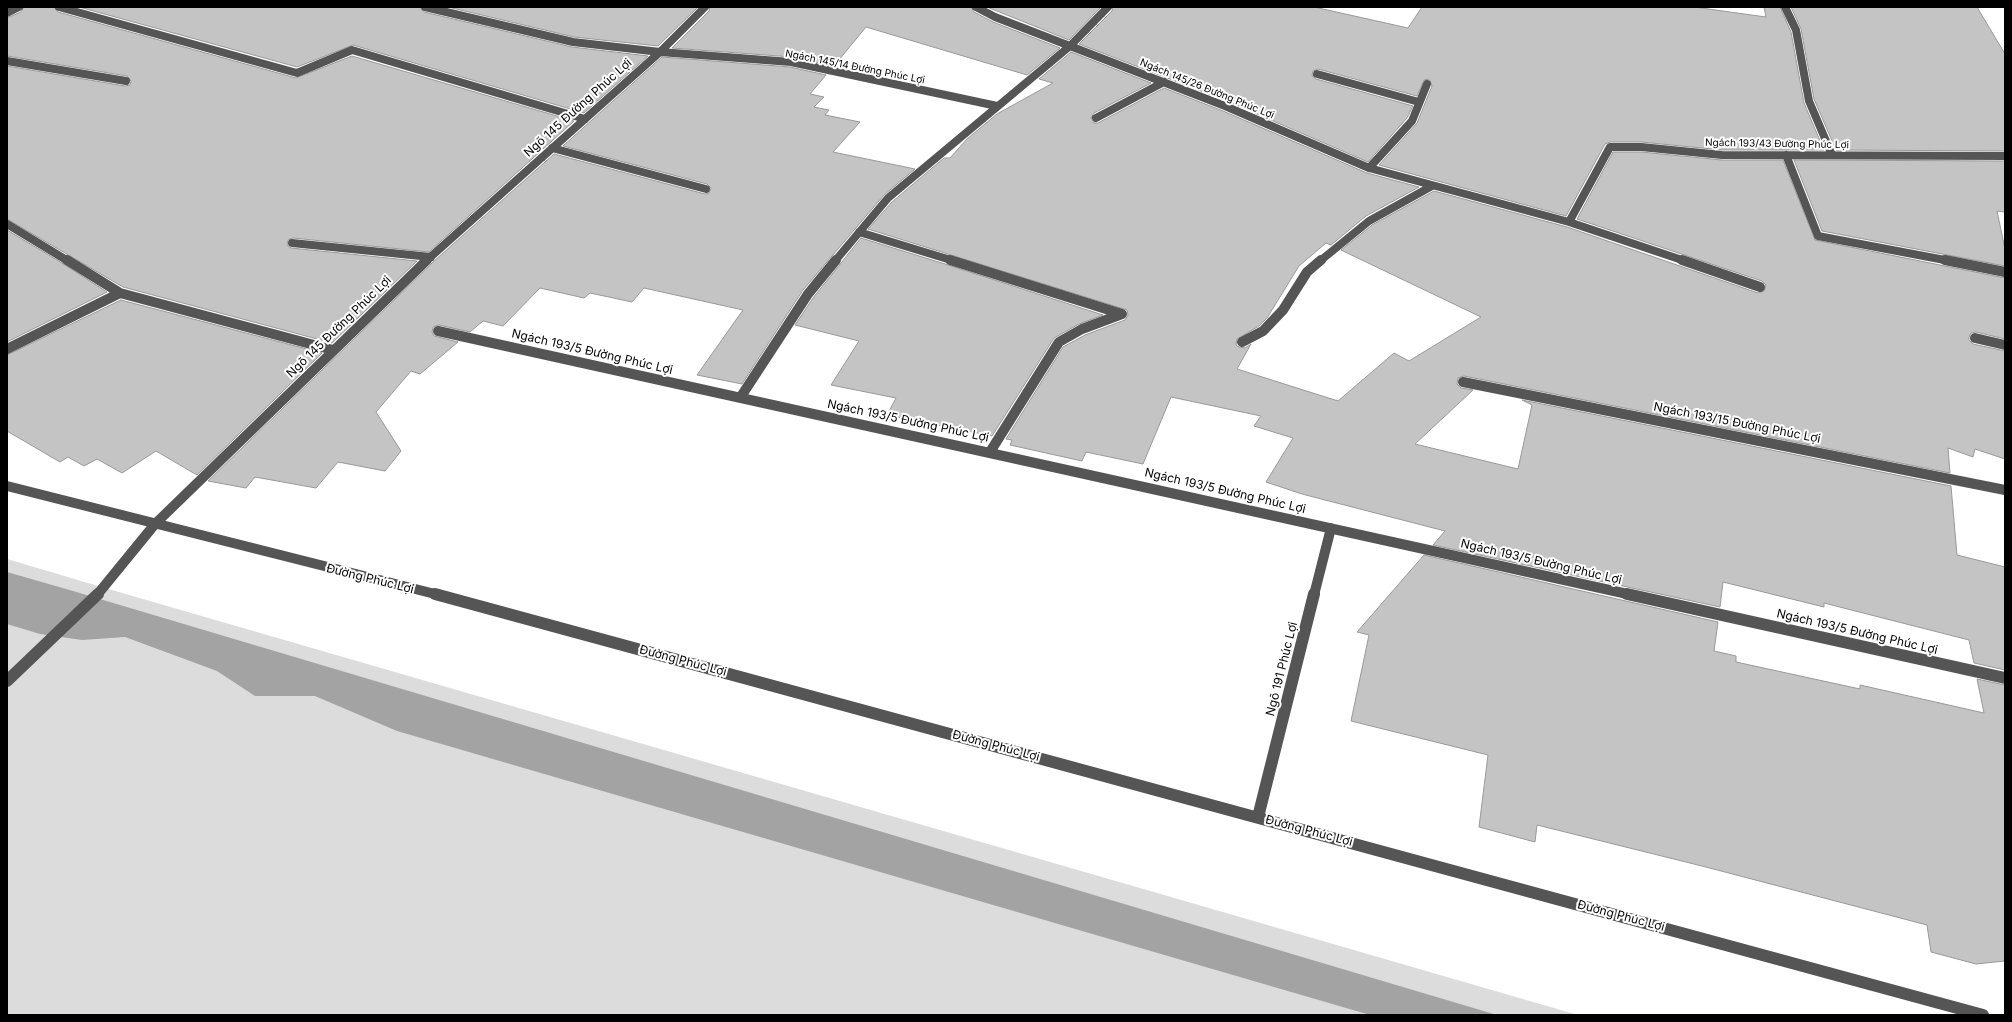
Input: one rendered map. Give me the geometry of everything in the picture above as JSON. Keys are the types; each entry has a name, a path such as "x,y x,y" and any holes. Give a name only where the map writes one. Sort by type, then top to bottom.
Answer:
{"street":[{"path":"7,14 19,7"},
{"path":"59,7 297,73 352,50 585,119"},
{"name":"Ngách 145/14 Đường Phúc Lợi","path":"425,7 446,9 573,42 660,52 791,62 997,106"},
{"name":"Ngõ 145 Đường Phúc Lợi","path":"7,681 104,588 155,524 333,350 431,257 660,52 704,7"},
{"name":"Ngách 145/26 Đường Phúc Lợi","path":"976,7 995,17 1225,106 1369,168 1569,222 1760,287"},
{"path":"740,398 808,294 888,198 1070,46 1108,7"},
{"path":"1785,7 1796,30 1809,101 1832,155"},
{"path":"7,61 126,81"},
{"path":"1317,74 1419,102"},
{"path":"1096,118 1164,82"},
{"path":"1369,168 1412,121 1427,84"},
{"name":"Ngách 193/43 Đường Phúc Lợi","path":"1569,222 1610,147 1641,148 1722,155 2005,156"},
{"path":"552,148 706,189"},
{"path":"1786,155 1818,236 2005,272"},
{"path":"1242,342 1263,331 1283,310 1307,272 1369,221 1432,186"},
{"path":"7,224 120,293 333,350"},
{"path":"860,232 1122,314 1082,329 1059,342 990,452"},
{"path":"292,243 431,257"},
{"path":"7,349 120,293"},
{"name":"Ngách 193/5 Đường Phúc Lợi","path":"438,331 990,452 2005,678"},
{"path":"1974,338 2005,345"},
{"name":"Ngách 193/15 Đường Phúc Lợi","path":"1463,382 2005,490"},
{"name":"Đường Phúc Lợi","path":"7,486 485,607 1983,1015"},
{"name":"Ngõ 191 Phúc Lợi","path":"1258,817 1331,528"}],"shaded area":[{"path":"7,559 105,588 1578,1015 7,1015"},
{"path":"7,572 1497,1015 1370,1015 397,731 315,696 255,696 217,671 125,637 82,640 40,634 7,624"}],"building":[{"path":"24,7 54,7 58,12 296,78 352,56 574,121 429,252 293,238 288,240 287,245 291,248 417,261 332,343 123,287 7,219 7,66 125,86 130,85 131,81 127,76 7,56 7,18 21,12"},
{"path":"79,7 420,7 424,12 572,47 648,56 584,113 353,45 297,67"},
{"path":"448,7 698,7 658,46 574,37"},
{"path":"710,7 971,7 974,12 993,22 1060,48 1027,75 866,27 834,66 792,57 672,48 709,11"},
{"path":"987,7 1101,7 1069,40"},
{"path":"1113,7 1314,7 1408,28 1422,7 1694,7 1766,17 1764,7 1780,7 1791,32 1804,103 1824,150 1722,150 1641,142 1610,142 1605,144 1566,216 1379,165 1417,123 1432,86 1429,79 1424,80 1417,96 1318,69 1313,71 1312,76 1316,79 1413,106 1407,118 1368,162 1227,101 1079,44 1112,11"},
{"path":"1791,7 1977,7 2005,54 2005,151 1836,150 1814,99 1801,29"},
{"path":"1071,52 1151,83 1094,113 1091,118 1094,123 1098,123 1164,88 1223,111 1367,173 1419,187 1366,216 1331,245 1326,243 1299,266 1267,318 1259,326 1237,339 1236,345 1239,347 1245,348 1251,344 1237,369 1338,401 1394,353 1409,361 1481,317 1341,250 1372,225 1434,191 1567,227 1758,293 1764,291 1766,285 1762,281 1577,219 1613,152 1641,152 1722,160 1783,160 1815,240 2005,278 2005,339 1976,332 1971,333 1969,340 1973,344 2005,351 2005,459 1975,449 1973,457 1948,448 1950,473 1464,376 1458,378 1457,384 1461,388 1473,390 1415,444 1518,469 1532,405 1522,400 1951,486 1957,555 2005,567 2005,670 1974,663 1969,640 1824,603 1824,607 1723,582 1720,607 1433,545 1445,531 1302,494 1266,482 1293,438 1254,426 1261,416 1171,397 1143,464 1086,452 1082,461 1010,445 1012,440 1006,439 1063,347 1085,335 1125,320 1128,315 1127,310 868,229 892,202 944,158 950,158 967,139 997,114 1053,83 1039,79"},
{"path":"662,57 790,67 826,75 810,94 824,97 814,107 829,110 825,115 860,122 833,152 915,169 884,195 803,290 742,384 697,375 743,310 644,288 632,302 590,293 584,298 540,288 503,326 483,321 470,332 439,325 433,327 432,332 434,336 458,342 420,374 411,371 376,412 401,451 385,471 338,462 316,488 255,477 246,488 208,481 433,262 554,154 705,194 709,193 711,188 707,184 563,146"},
{"path":"1794,160 2005,161 2005,212 1997,211 2005,249 2005,266 1822,231"},
{"path":"7,230 62,263 107,292 7,342"},
{"path":"861,238 1103,315 1079,324 1054,338 992,436 887,415 896,398 831,385 859,341 795,325 813,298"},
{"path":"121,300 322,353 197,475 156,451 122,473 97,459 84,466 68,457 60,462 7,431 7,355"},
{"path":"1424,555 1718,622 1714,651 1736,656 1736,662 1860,689 1860,685 1984,713 1977,679 2005,685 2005,961 1976,964 1931,952 1927,925 1702,866 1537,825 1535,842 1479,827 1488,755 1351,721 1369,635 1357,632"}]}
